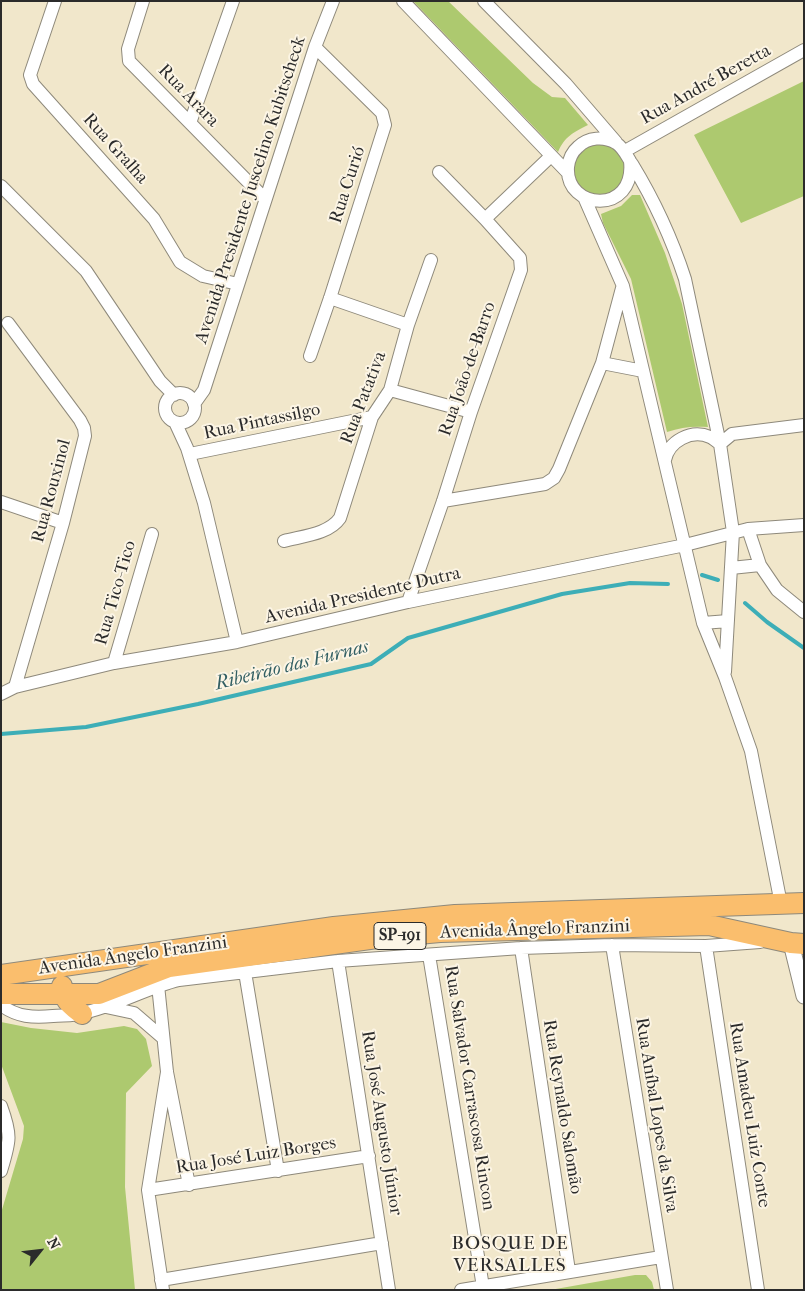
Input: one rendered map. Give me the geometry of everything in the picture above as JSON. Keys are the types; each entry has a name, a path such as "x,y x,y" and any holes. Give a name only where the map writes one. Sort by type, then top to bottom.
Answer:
{"main road":[{"name":"Avenida Ângelo Franzini","path":"1,975 334,927 456,915 804,903"},
{"name":"Avenida Ângelo Franzini","path":"1,994 99,994 169,967 374,938 440,932 709,926 792,942"},
{"path":"73,965 62,981 63,995 82,1014"}],"street":[{"name":"Rua Gralha","path":"54,1 30,75 33,84 154,219 180,262 203,276 238,284"},
{"name":"Rua Arara","path":"143,1 128,50 129,61 265,199"},
{"path":"190,123 233,1"},
{"name":"Avenida Presidente Juscelino Kubitscheck","path":"194,404 204,390 315,47 333,1"},
{"path":"403,1 568,173"},
{"path":"484,1 566,84 624,152 646,188 680,264 687,288 720,444 734,532 725,677"},
{"name":"Rua Curió","path":"310,356 385,125 382,113 315,47"},
{"name":"Rua André Beretta","path":"624,152 804,50"},
{"path":"607,139 624,152 631,171 629,182 615,198 594,201 576,191 570,183 568,163 572,153 587,140 607,139"},
{"path":"485,219 551,156"},
{"name":"Rua João-de-Barro","path":"408,602 471,412 521,270 520,258 439,172"},
{"path":"1,186 86,271 160,381 178,394 190,397 195,409 188,451"},
{"path":"584,197 623,286 703,623 752,751 781,904"},
{"name":"Rua Patativa","path":"284,542 328,529 336,524 340,518 372,417 390,390 408,325 431,260"},
{"path":"443,500 545,484 554,478 602,363 623,286"},
{"path":"330,298 408,325"},
{"name":"Rua Rouxinol","path":"8,323 84,428 84,445 63,523 14,687"},
{"path":"602,363 643,371"},
{"path":"160,381 165,411 167,416 175,422 188,451 204,503 237,642"},
{"path":"165,411 167,402 178,394 204,390"},
{"path":"390,390 471,412"},
{"name":"Rua Pintassilgo","path":"188,451 372,417"},
{"path":"175,422 184,423 192,418"},
{"path":"720,444 732,434 804,425"},
{"path":"665,460 667,450 675,442 685,437 696,434 710,437 720,444"},
{"path":"1,502 63,523"},
{"name":"Avenida Presidente Dutra","path":"1,694 14,687 114,663 237,642 408,602 685,545 748,529 804,525"},
{"path":"748,529 760,565 777,590 804,612"},
{"name":"Rua Tico-Tico","path":"114,663 152,534"},
{"path":"731,568 760,565"},
{"path":"703,623 728,621"},
{"path":"1,1005 10,1012 36,1018 82,1014 158,985 178,980 338,961 521,948 612,945 706,946 792,942 804,996"},
{"name":"Rua Aníbal Lopes da Silva","path":"612,945 667,1290"},
{"name":"Rua Amadeu Luiz Conte","path":"706,946 758,1290"},
{"name":"Rua Reynaldo Salomão","path":"521,948 569,1271"},
{"name":"Rua Salvador Carrascosa Rincon","path":"429,955 483,1287"},
{"name":"Rua José Augusto Júnior","path":"338,961 389,1290"},
{"path":"245,972 278,1172"},
{"path":"158,985 167,1072 189,1185"},
{"path":"106,1006 134,1013 163,1038"},
{"path":"167,1072 148,1190 162,1285 382,1243"},
{"path":"1,1106 9,1126 9,1144 1,1171"},
{"name":"Rua José Luiz Borges","path":"148,1190 278,1172 369,1156"},
{"path":"461,1290 661,1257"}],"green space":[{"path":"413,1 448,1 533,83 552,97 565,98 588,125 567,138 558,152"},
{"path":"804,81 804,196 741,223 694,135"},
{"path":"599,144 609,146 617,152 623,160 625,170 623,180 617,188 609,194 599,196 589,194 581,188 575,180 573,170 575,160 581,152 589,146"},
{"path":"632,195 640,195 665,253 682,304 708,427 687,427 667,432 631,279 603,223 601,214 621,206"},
{"path":"1,1022 31,1028 77,1033 124,1026 137,1029 146,1039 152,1066 126,1093 125,1187 135,1290 1,1290 1,1213 23,1139 24,1126 1,1064"},
{"path":"635,1275 646,1275 652,1282 654,1290 550,1290"}],"waterway":[{"name":"Ribeirão das Furnas","path":"702,575 718,580"},
{"name":"Ribeirão das Furnas","path":"1,734 86,727 198,704 371,664 408,638 562,594 630,583 668,584"},
{"name":"Ribeirão das Furnas","path":"745,603 767,622 804,648"}],"district":[{"name":"BOSQUE DE VERSALLES","path":"510,1255"}]}
